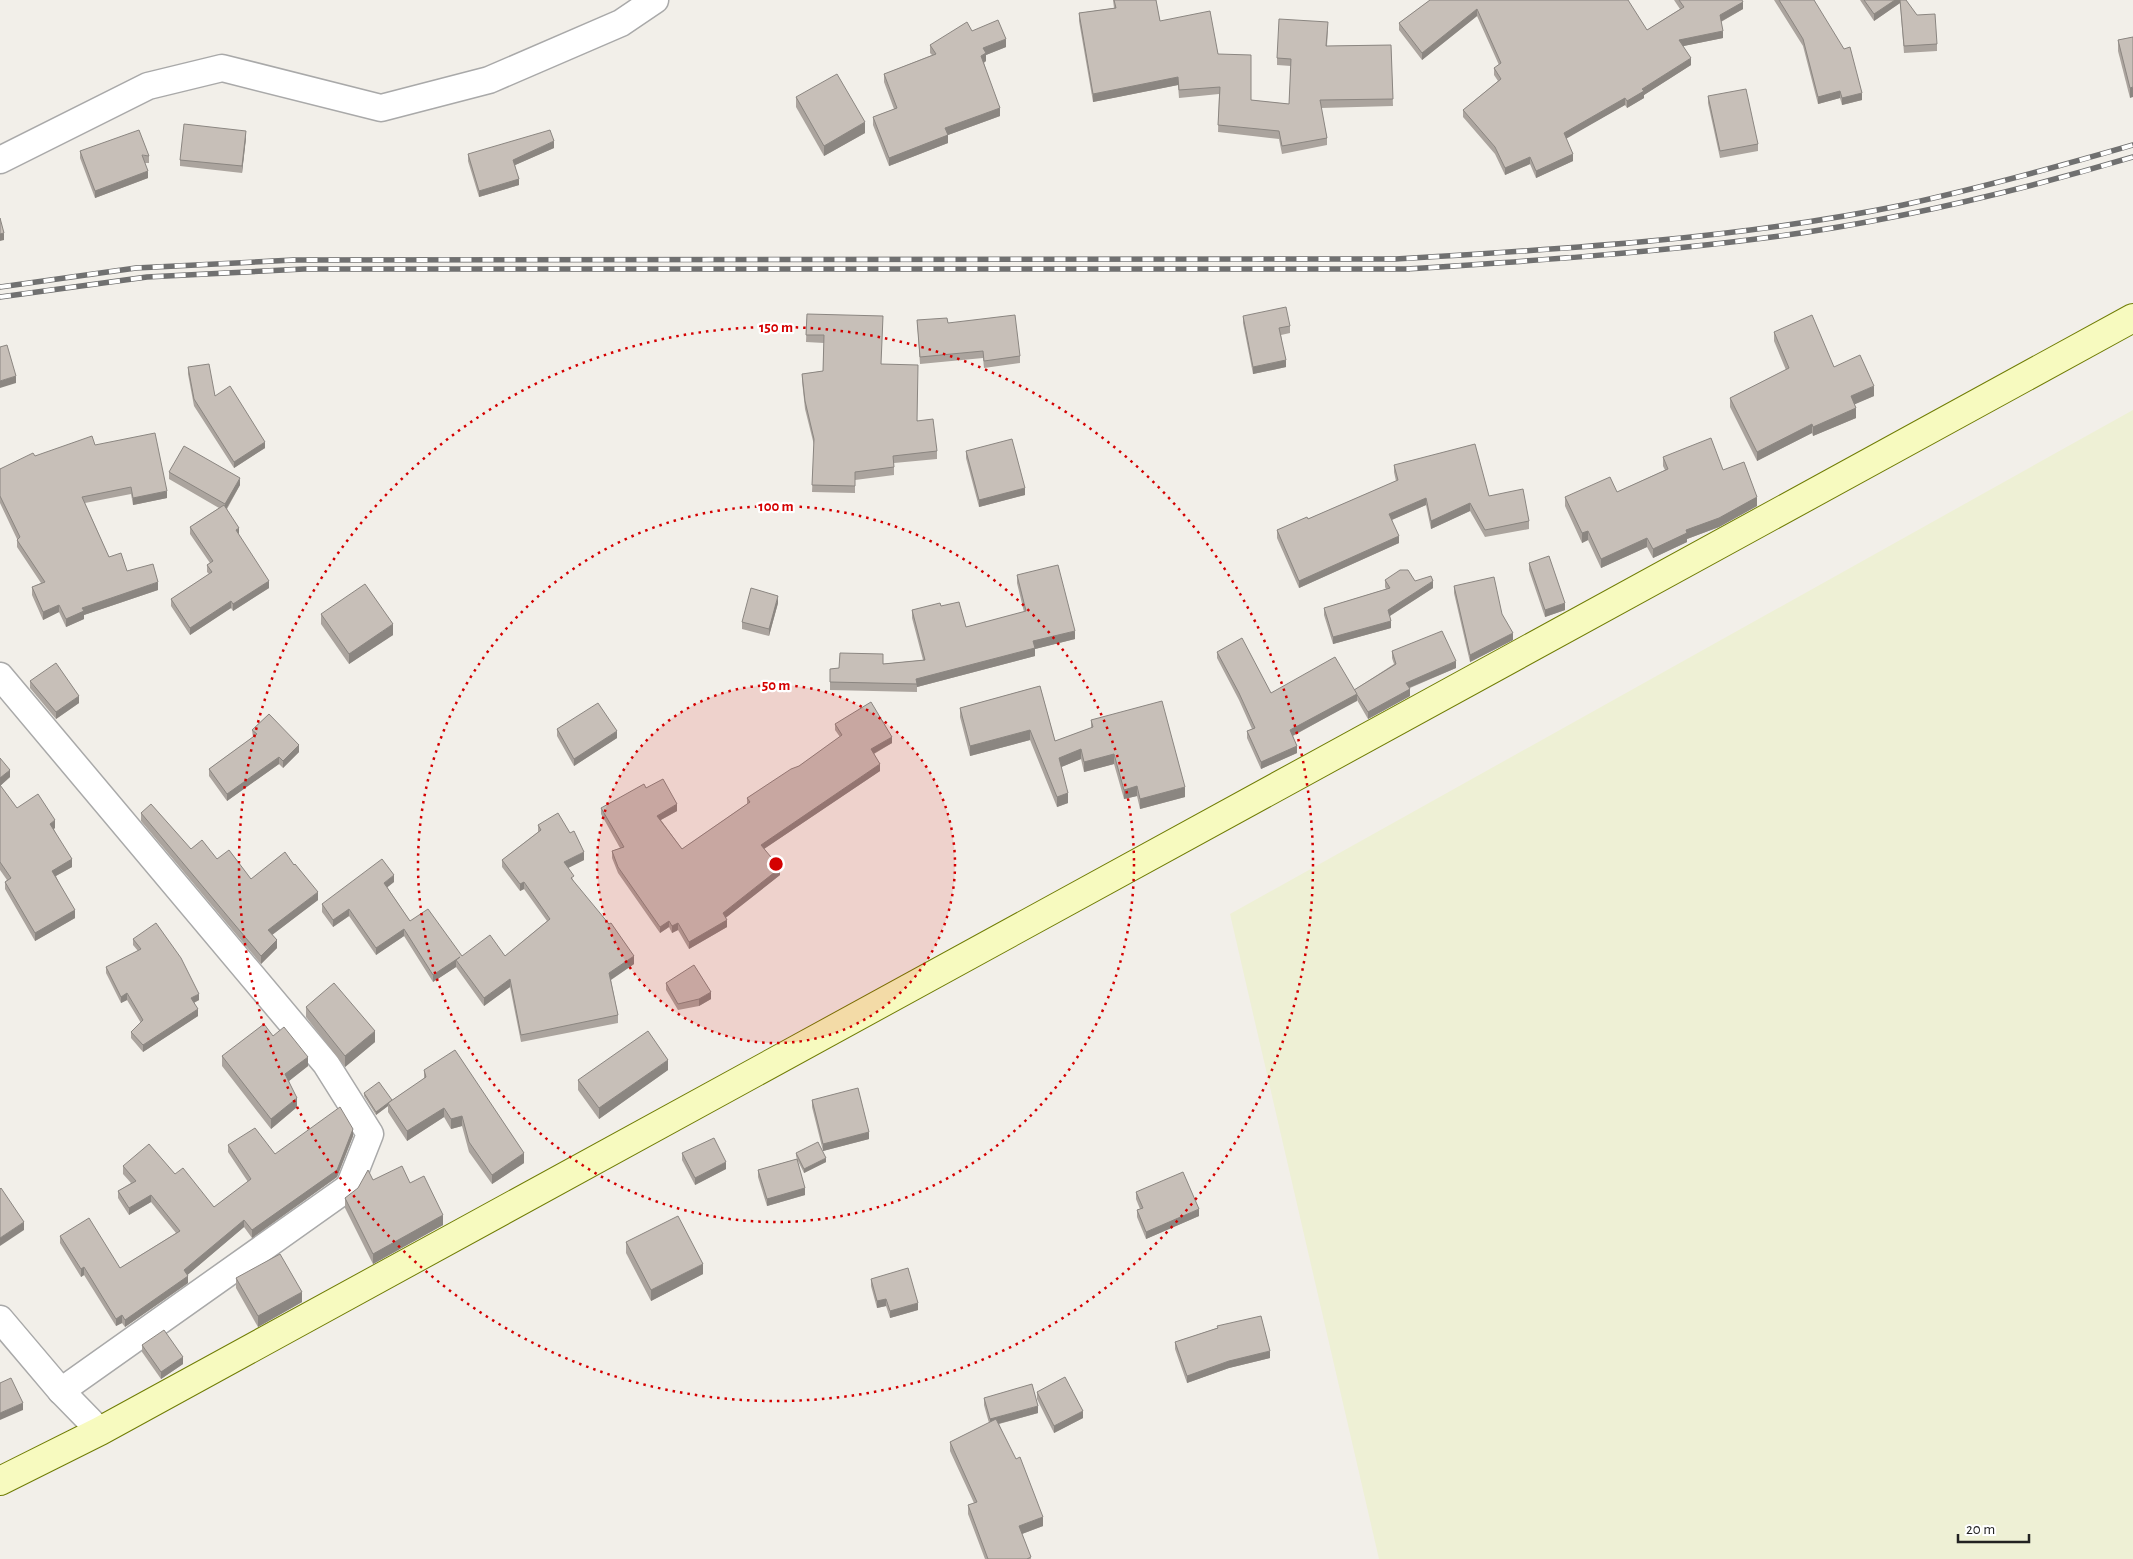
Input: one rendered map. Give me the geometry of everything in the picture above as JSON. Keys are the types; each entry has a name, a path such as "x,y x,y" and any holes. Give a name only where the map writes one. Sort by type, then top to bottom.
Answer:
{"main road":[{"path":"0,1480 100,1431 2133,318"}],"street":[{"path":"0,160 148,86 222,68 381,108 489,80 621,23 655,0"},
{"path":"0,676 326,1064 370,1134 349,1187 61,1391"},
{"path":"0,1319 61,1391 100,1431"}],"green space":[{"path":"2133,410 2133,1559 1379,1559 1230,914"}],"building":[{"path":"1114,0 1156,0 1160,21 1210,11 1218,54 1251,55 1251,100 1289,104 1291,59 1277,58 1279,19 1328,22 1326,46 1391,45 1393,99 1320,100 1327,138 1282,146 1279,131 1218,125 1220,87 1179,90 1178,77 1093,94 1079,13 1116,8"},
{"path":"1430,0 1628,0 1647,30 1684,7 1679,0 1742,0 1743,2 1720,15 1723,31 1679,40 1691,58 1642,89 1644,91 1627,101 1625,98 1564,133 1573,154 1536,171 1530,157 1505,168 1495,147 1463,110 1501,79 1494,68 1501,63 1477,9 1422,53 1399,23"},
{"path":"1779,0 1814,0 1844,49 1850,47 1862,93 1842,98 1840,91 1818,97 1803,39"},
{"path":"1864,0 1895,0 1874,14"},
{"path":"1900,0 1906,0 1917,15 1935,14 1937,44 1904,46"},
{"path":"998,20 1006,39 983,48 986,53 981,56 1000,108 945,128 948,135 889,158 873,117 897,108 884,74 936,54 930,45 967,22 972,31"},
{"path":"2133,37 2133,87 2130,88 2118,40"},
{"path":"837,74 865,122 824,146 796,97"},
{"path":"1746,89 1758,144 1720,151 1708,96"},
{"path":"184,124 246,131 242,166 180,160"},
{"path":"139,130 149,156 142,155 148,171 95,191 80,151"},
{"path":"550,130 554,141 513,160 519,179 479,191 468,154"},
{"path":"0,218 4,233 0,234"},
{"path":"1286,307 1290,326 1279,328 1286,360 1253,367 1243,316"},
{"path":"807,314 883,316 881,364 918,365 917,421 933,419 937,451 893,456 894,467 855,472 855,486 812,485 814,439 805,401 802,374 823,371 824,335 806,335"},
{"path":"1015,315 1020,356 984,361 983,351 920,357 917,320 947,318 948,323"},
{"path":"1812,315 1834,367 1860,355 1874,386 1851,396 1856,408 1813,427 1812,424 1757,452 1730,398 1789,368 1774,332"},
{"path":"7,345 16,376 0,381 0,347"},
{"path":"209,364 215,396 230,386 265,442 234,462 194,399 188,367"},
{"path":"155,433 167,491 133,498 131,487 82,497 109,557 121,553 127,571 153,564 158,582 82,608 84,611 66,619 59,605 43,612 32,587 45,582 17,540 20,537 0,496 0,469 33,453 35,456 92,436 95,445"},
{"path":"1711,438 1723,470 1744,462 1757,497 1719,518 1686,530 1687,533 1653,549 1647,538 1601,559 1588,531 1582,533 1565,497 1610,477 1617,492 1668,469 1663,457"},
{"path":"1012,439 1025,488 979,500 966,451"},
{"path":"1475,444 1489,496 1523,489 1529,521 1485,530 1470,503 1431,521 1426,498 1389,514 1399,536 1299,581 1277,530 1307,517 1308,519 1398,480 1394,465"},
{"path":"184,446 240,478 225,504 169,472"},
{"path":"224,505 239,528 236,530 269,581 233,604 231,601 190,628 171,599 212,572 207,565 213,561 190,527"},
{"path":"1549,556 1565,603 1545,610 1529,563"},
{"path":"1058,565 1075,631 1033,641 1035,648 916,679 917,684 830,682 830,669 839,668 840,653 883,654 883,664 925,660 912,610 940,603 941,606 959,602 966,627 1026,611 1017,575"},
{"path":"1400,570 1408,570 1415,581 1431,576 1433,581 1388,610 1391,621 1333,637 1324,608 1390,588 1385,580"},
{"path":"1494,577 1502,614 1513,633 1470,655 1454,586"},
{"path":"365,584 393,624 349,654 321,614"},
{"path":"751,588 778,596 769,629 742,622"},
{"path":"1442,631 1456,661 1406,683 1410,689 1368,712 1354,690 1396,664 1392,651"},
{"path":"1242,638 1271,693 1335,657 1357,694 1290,730 1297,746 1261,762 1247,731 1255,728 1217,652"},
{"path":"56,663 79,696 56,712 30,681"},
{"path":"1040,686 1055,741 1093,727 1091,720 1162,701 1185,787 1140,799 1137,786 1124,790 1114,754 1084,762 1081,749 1059,758 1068,793 1057,797 1030,730 970,746 960,708"},
{"path":"871,702 892,737 871,749 880,764 761,845 780,868 723,913 727,920 689,942 678,923 672,926 669,921 660,927 618,867 612,851 624,847 601,808 644,784 646,788 663,779 677,804 657,816 682,849 750,802 747,798 791,769 799,766 842,735 835,724"},
{"path":"598,703 617,731 574,759 557,729"},
{"path":"269,714 299,745 283,761 279,757 227,794 209,769 257,734 252,730"},
{"path":"0,758 10,770 0,778"},
{"path":"0,785 17,808 38,794 55,820 50,824 72,859 52,871 75,910 35,933 5,882 11,878 0,862"},
{"path":"151,804 191,849 202,840 217,859 229,850 251,879 285,852 318,892 268,930 277,940 261,956 141,813"},
{"path":"558,813 570,833 574,831 584,852 564,862 574,876 571,878 609,924 611,923 634,956 609,973 618,1015 521,1035 510,979 484,998 456,960 460,957 433,975 404,929 376,948 349,909 333,920 322,904 382,859 394,875 384,883 410,921 428,909 462,956 490,935 505,956 550,919 524,882 520,884 502,860 541,830 538,825"},
{"path":"156,923 181,958 199,994 191,998 198,1009 143,1045 131,1032 143,1020 127,993 121,997 106,967 141,949 133,939"},
{"path":"694,965 711,992 699,999 678,1004 666,983"},
{"path":"334,983 375,1031 345,1056 306,1007"},
{"path":"264,1024 273,1036 284,1027 308,1057 285,1074 297,1098 271,1119 222,1056"},
{"path":"648,1031 668,1060 599,1108 578,1080"},
{"path":"455,1050 524,1153 492,1175 469,1142 462,1116 451,1119 444,1108 407,1131 388,1103 426,1077 424,1070"},
{"path":"379,1082 392,1100 376,1112 364,1093"},
{"path":"858,1088 869,1132 823,1144 812,1100"},
{"path":"340,1107 353,1129 337,1170 252,1230 244,1220 184,1270 188,1276 125,1320 122,1315 116,1319 84,1267 81,1269 60,1236 89,1218 120,1268 180,1231 151,1195 129,1208 118,1191 136,1181 123,1166 149,1144 175,1174 183,1168 214,1207 251,1179 228,1145 255,1128 275,1154"},
{"path":"714,1138 726,1162 695,1178 682,1153"},
{"path":"818,1142 826,1158 804,1169 796,1153"},
{"path":"797,1159 805,1188 767,1199 758,1170"},
{"path":"402,1166 410,1183 424,1176 443,1215 373,1254 345,1198 358,1188 368,1170 373,1180"},
{"path":"1183,1172 1199,1209 1146,1232 1137,1210 1143,1208 1136,1192"},
{"path":"0,1189 24,1222 0,1238"},
{"path":"678,1216 703,1264 651,1290 626,1242"},
{"path":"280,1254 302,1292 258,1316 236,1278"},
{"path":"908,1268 918,1303 890,1311 886,1299 877,1301 871,1279"},
{"path":"1261,1316 1270,1351 1229,1361 1187,1376 1175,1342 1218,1328 1217,1326"},
{"path":"164,1330 183,1357 161,1372 142,1345"},
{"path":"1065,1377 1083,1411 1054,1426 1037,1392"},
{"path":"11,1378 23,1403 0,1413 0,1383"},
{"path":"1032,1384 1038,1406 990,1419 984,1398"},
{"path":"996,1419 1016,1459 1020,1457 1043,1517 1019,1526 1031,1557 1027,1559 988,1559 968,1505 977,1502 950,1442"}],"railway":[{"path":"0,287 136,268 293,260 1396,259 1523,251 1651,241 1840,217 1961,192 2133,145"},
{"path":"0,297 147,277 304,269 1408,269 1636,252 1727,243 1818,230 1863,223 1954,204 2044,182 2133,157"}]}
